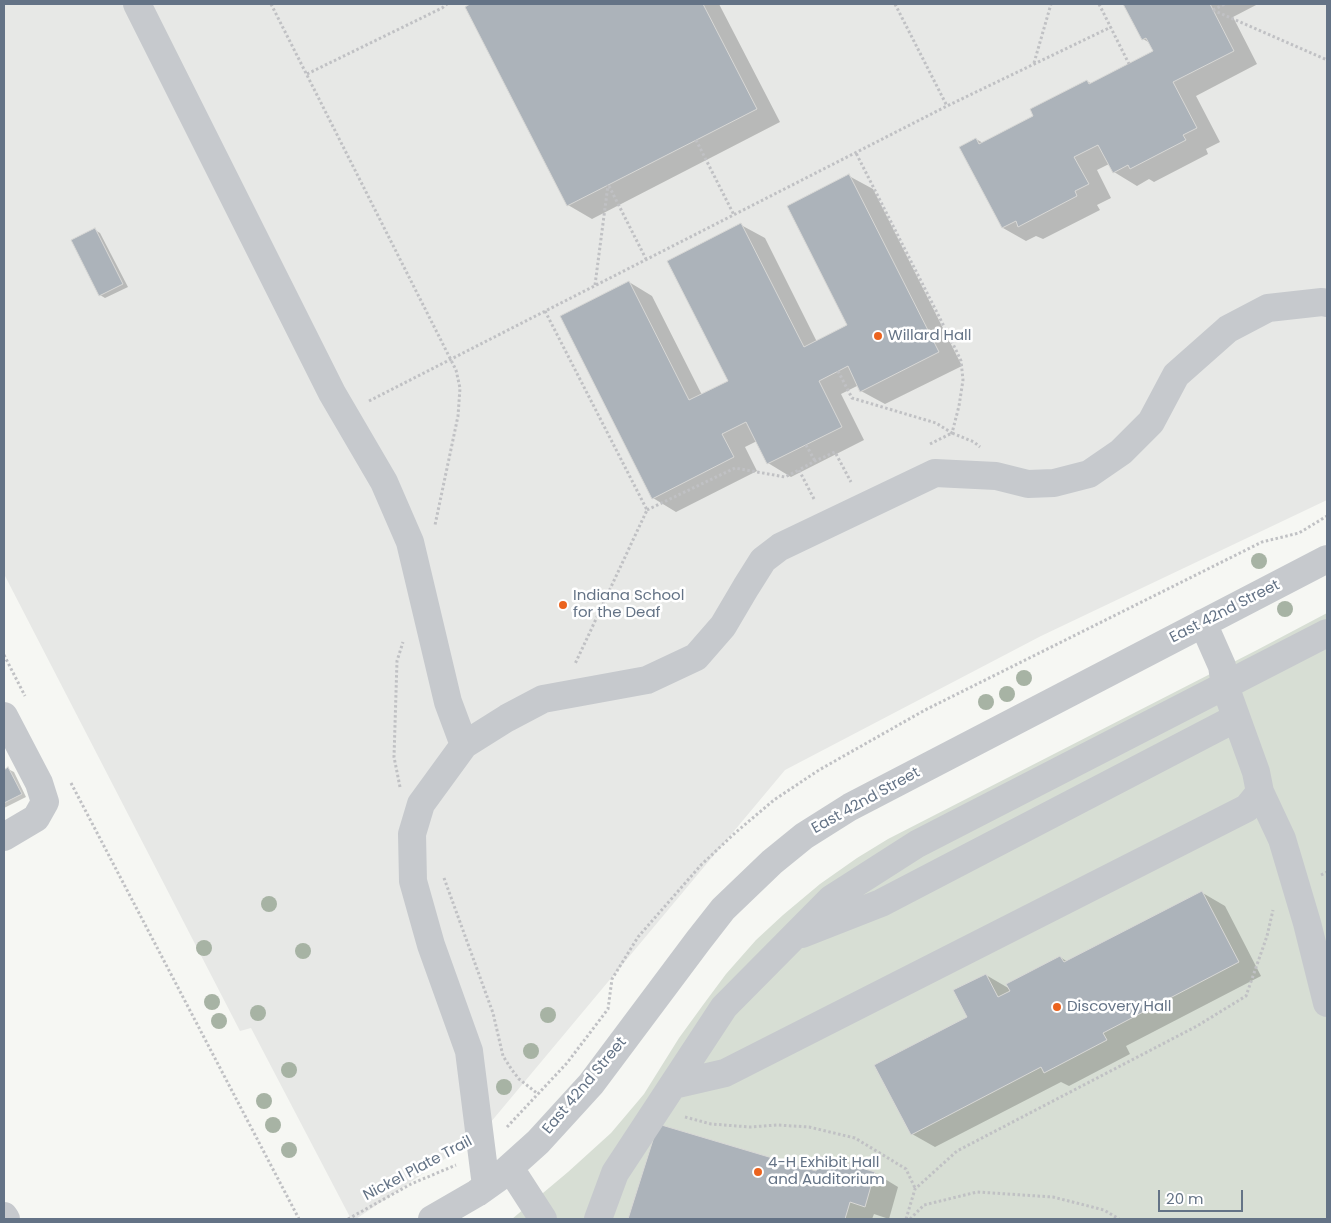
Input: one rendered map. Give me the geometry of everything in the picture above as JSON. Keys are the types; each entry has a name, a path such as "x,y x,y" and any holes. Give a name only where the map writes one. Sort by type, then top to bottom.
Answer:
{"street":[{"path":"137,4 332,393 384,482 410,542 448,702 464,745"},
{"path":"486,1186 469,1051 431,945 413,881 412,834 421,804 464,745 507,718 543,699 647,680 696,657 723,626 763,560 780,547 935,473 996,476 1028,484 1054,483 1089,474 1121,452 1151,422 1176,375 1228,329 1268,308 1327,302"},
{"name":"East 42nd Street","path":"432,1219 486,1186 510,1168 538,1142 591,1084 692,949 724,910 772,862 804,836 850,807 1327,559"},
{"path":"1203,624 1222,666 1224,686 1256,772 1260,792 1282,839 1297,886 1327,1004"},
{"path":"598,1219 615,1173 724,1007 831,899 917,844 1327,633"},
{"path":"4,716 39,783 44,802 36,818 4,837"},
{"path":"794,937 881,903 1236,718"},
{"path":"673,1085 725,1073 1247,808 1260,792"},
{"path":"510,1168 543,1219"}],"path":[{"path":"307,74 447,4"},
{"path":"895,4 947,106"},
{"path":"1034,64 1051,4"},
{"path":"1099,4 1129,64"},
{"path":"1225,4 1213,10 1327,60"},
{"path":"344,414 947,106 1111,27"},
{"path":"696,140 734,215"},
{"path":"838,371 852,398 936,423 952,432 963,380 961,361 856,153"},
{"path":"595,286 608,185 646,259"},
{"path":"545,311 647,510"},
{"path":"806,445 815,461"},
{"path":"560,696 647,510 735,468 785,477 835,452 851,482"},
{"path":"799,470 814,500"},
{"path":"400,787 394,757 397,661 405,635"},
{"path":"4,655 27,699"},
{"path":"68,778 299,1219"},
{"path":"906,1219 915,1188 957,1151 1198,1026 1246,996 1267,936 1276,896 1327,872"},
{"name":"Nickel Plate Trail","path":"348,1219 411,1184 458,1164 482,1149 510,1124 538,1094"},
{"path":"683,1116 711,1124 750,1127 777,1125 809,1127 855,1138 906,1169 915,1188"},
{"path":"910,1219 924,1205 977,1192 1054,1197 1104,1210 1119,1219"}],"shaded area":[{"name":"Indiana School for the Deaf","path":"4,4 1327,4 1327,500 1041,636 785,770 480,1135 356,1219 351,1219 251,1028 240,1031 4,574"},
{"path":"1327,613 1327,1219 512,1219 611,1133 644,1094 679,1038 726,974 756,940 820,884 888,839"}],"building":[{"path":"470,4 703,4 757,109 567,206 465,7"},
{"path":"1123,4 1210,4 1234,51 1173,82 1197,128 1183,135 1186,140 1130,169 1128,165 1113,173 1098,145 1074,157 1089,184 1075,191 1077,196 1018,227 1016,221 1002,228 959,147 976,138 979,144 1033,116 1030,109 1087,80 1089,84 1153,51 1146,38 1142,40"},
{"name":"Willard Hall","path":"849,174 939,352 860,392 848,366 819,381 842,427 767,464 746,422 722,434 734,457 652,499 560,316 629,281 689,400 728,381 667,261 741,223 804,347 847,325 787,206"},
{"path":"95,228 123,284 99,296 71,240"},
{"path":"8,767 22,794 4,803 4,770"},
{"name":"Discovery Hall","path":"1202,891 1239,962 1103,1033 1107,1040 1044,1073 1041,1067 911,1135 874,1065 967,1017 953,990 986,974 998,997 1010,991 1006,984 1060,956 1064,962"},
{"name":"4-H Exhibit Hall and Auditorium","path":"658,1124 816,1171 821,1156 875,1172 865,1207 850,1202 845,1219 628,1219"}],"place":[{"name":"Willard Hall","path":"878,336"},
{"name":"Indiana School for the Deaf","path":"563,605"},
{"name":"Discovery Hall","path":"1057,1007"},
{"name":"4-H Exhibit Hall and Auditorium","path":"758,1172"}]}
